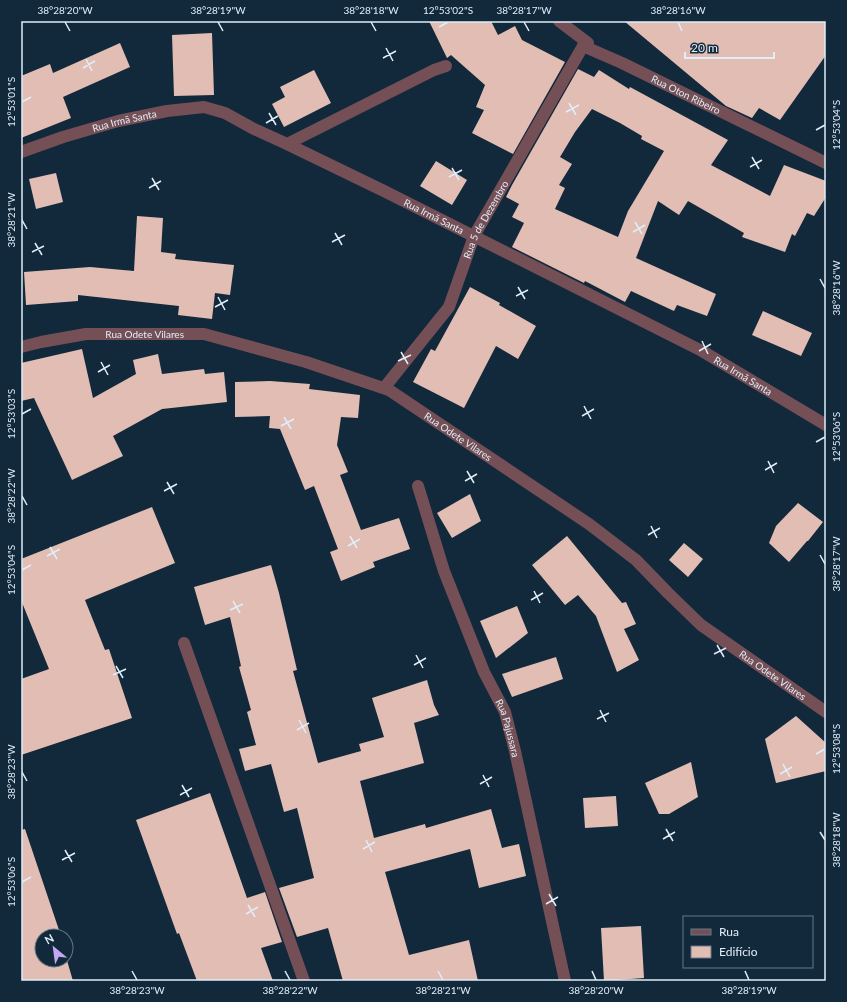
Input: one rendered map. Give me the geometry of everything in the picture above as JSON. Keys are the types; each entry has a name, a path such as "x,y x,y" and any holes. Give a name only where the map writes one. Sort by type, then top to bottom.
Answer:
{"street":[{"path":"558,21 588,43 583,46"},
{"name":"Rua Oton Ribeiro","path":"583,46 622,63 826,163"},
{"name":"Rua 5 de Dezembro","path":"384,388 449,307 474,236 583,46"},
{"path":"287,144 446,66"},
{"name":"Rua Irmã Santa","path":"21,152 63,137 118,121 168,111 204,107 225,114 384,191 702,351 826,425"},
{"name":"Rua Odete Vilares","path":"21,347 86,334 204,334 306,362 389,390 589,524 636,560 701,624 826,712"},
{"name":"Rua Pajussara","path":"418,486 444,571 484,672 505,712 515,751 565,981"},
{"path":"184,643 304,981"}],"building":[{"path":"429,21 491,21 498,35 515,26 522,40 565,62 513,154 472,133 484,110 476,107 485,85 451,55 447,58"},
{"path":"624,21 826,21 826,55 780,120 759,108 752,118 726,106"},
{"path":"212,33 214,95 174,96 172,35"},
{"path":"120,43 130,67 63,97 71,118 21,138 21,76 50,64 53,73"},
{"path":"578,69 594,77 599,70 629,89 630,87 728,140 711,165 770,196 784,165 826,181 826,197 814,216 807,213 795,236 792,234 785,252 742,237 744,233 688,201 679,215 658,201 636,258 716,294 707,316 677,305 674,311 631,291 625,302 585,281 584,283 512,247 524,223 512,217 519,204 506,197","holes":["592,109 642,136 641,139 664,151 628,211 618,237 555,209 565,188 559,185 572,164 560,157 575,132"]},
{"path":"314,70 331,103 284,127 272,104 285,97 280,87"},
{"path":"436,161 467,180 452,205 420,186"},
{"path":"56,173 63,202 36,209 29,179"},
{"path":"137,216 163,218 161,252 176,254 175,259 234,265 230,295 215,293 212,319 178,315 179,306 78,295 78,301 26,305 24,272 90,267 134,271"},
{"path":"470,287 500,303 499,305 536,326 518,359 496,346 464,408 413,382 431,349 435,351"},
{"path":"763,311 812,333 801,356 752,335"},
{"path":"82,349 93,398 136,374 133,360 158,354 162,374 204,369 205,374 224,372 227,402 162,409 113,436 123,456 72,480 34,398 21,401 21,363"},
{"path":"270,381 310,384 309,389 360,395 358,418 341,417 337,445 348,472 340,475 361,530 399,518 410,549 373,562 375,567 341,581 330,552 338,549 314,486 305,490 280,429 269,428 270,416 235,417 235,382"},
{"path":"470,494 481,521 452,538 437,513"},
{"path":"798,503 823,522 789,562 769,543 776,526"},
{"path":"152,507 175,563 85,600 105,650 109,649 132,718 21,755 21,679 49,669 21,600 21,559"},
{"path":"567,536 622,603 626,602 636,624 624,629 639,660 617,672 596,616 578,595 565,605 532,565"},
{"path":"684,543 703,559 688,577 669,560"},
{"path":"271,565 297,670 293,671 318,763 361,751 359,744 384,737 372,698 427,680 434,705 439,715 414,723 424,763 360,781 374,838 425,824 426,828 491,809 502,848 519,844 526,876 479,888 470,849 385,872 409,955 469,940 478,981 343,981 328,928 297,937 279,888 314,878 297,808 284,812 271,764 245,771 239,749 256,745 247,712 251,710 239,667 241,666 230,617 205,625 194,587"},
{"path":"517,606 528,633 496,658 480,621"},
{"path":"556,657 563,679 512,697 502,674"},
{"path":"796,716 826,743 826,771 776,783 765,739"},
{"path":"691,762 698,797 669,814 659,814 645,783"},
{"path":"210,793 247,898 265,892 282,942 261,948 273,981 197,981 179,933 177,934 136,820"},
{"path":"616,796 618,826 585,828 583,798"},
{"path":"25,829 58,928 34,928 34,968 69,968 73,981 21,981 21,830"},
{"path":"641,926 644,978 604,981 601,928"}]}
